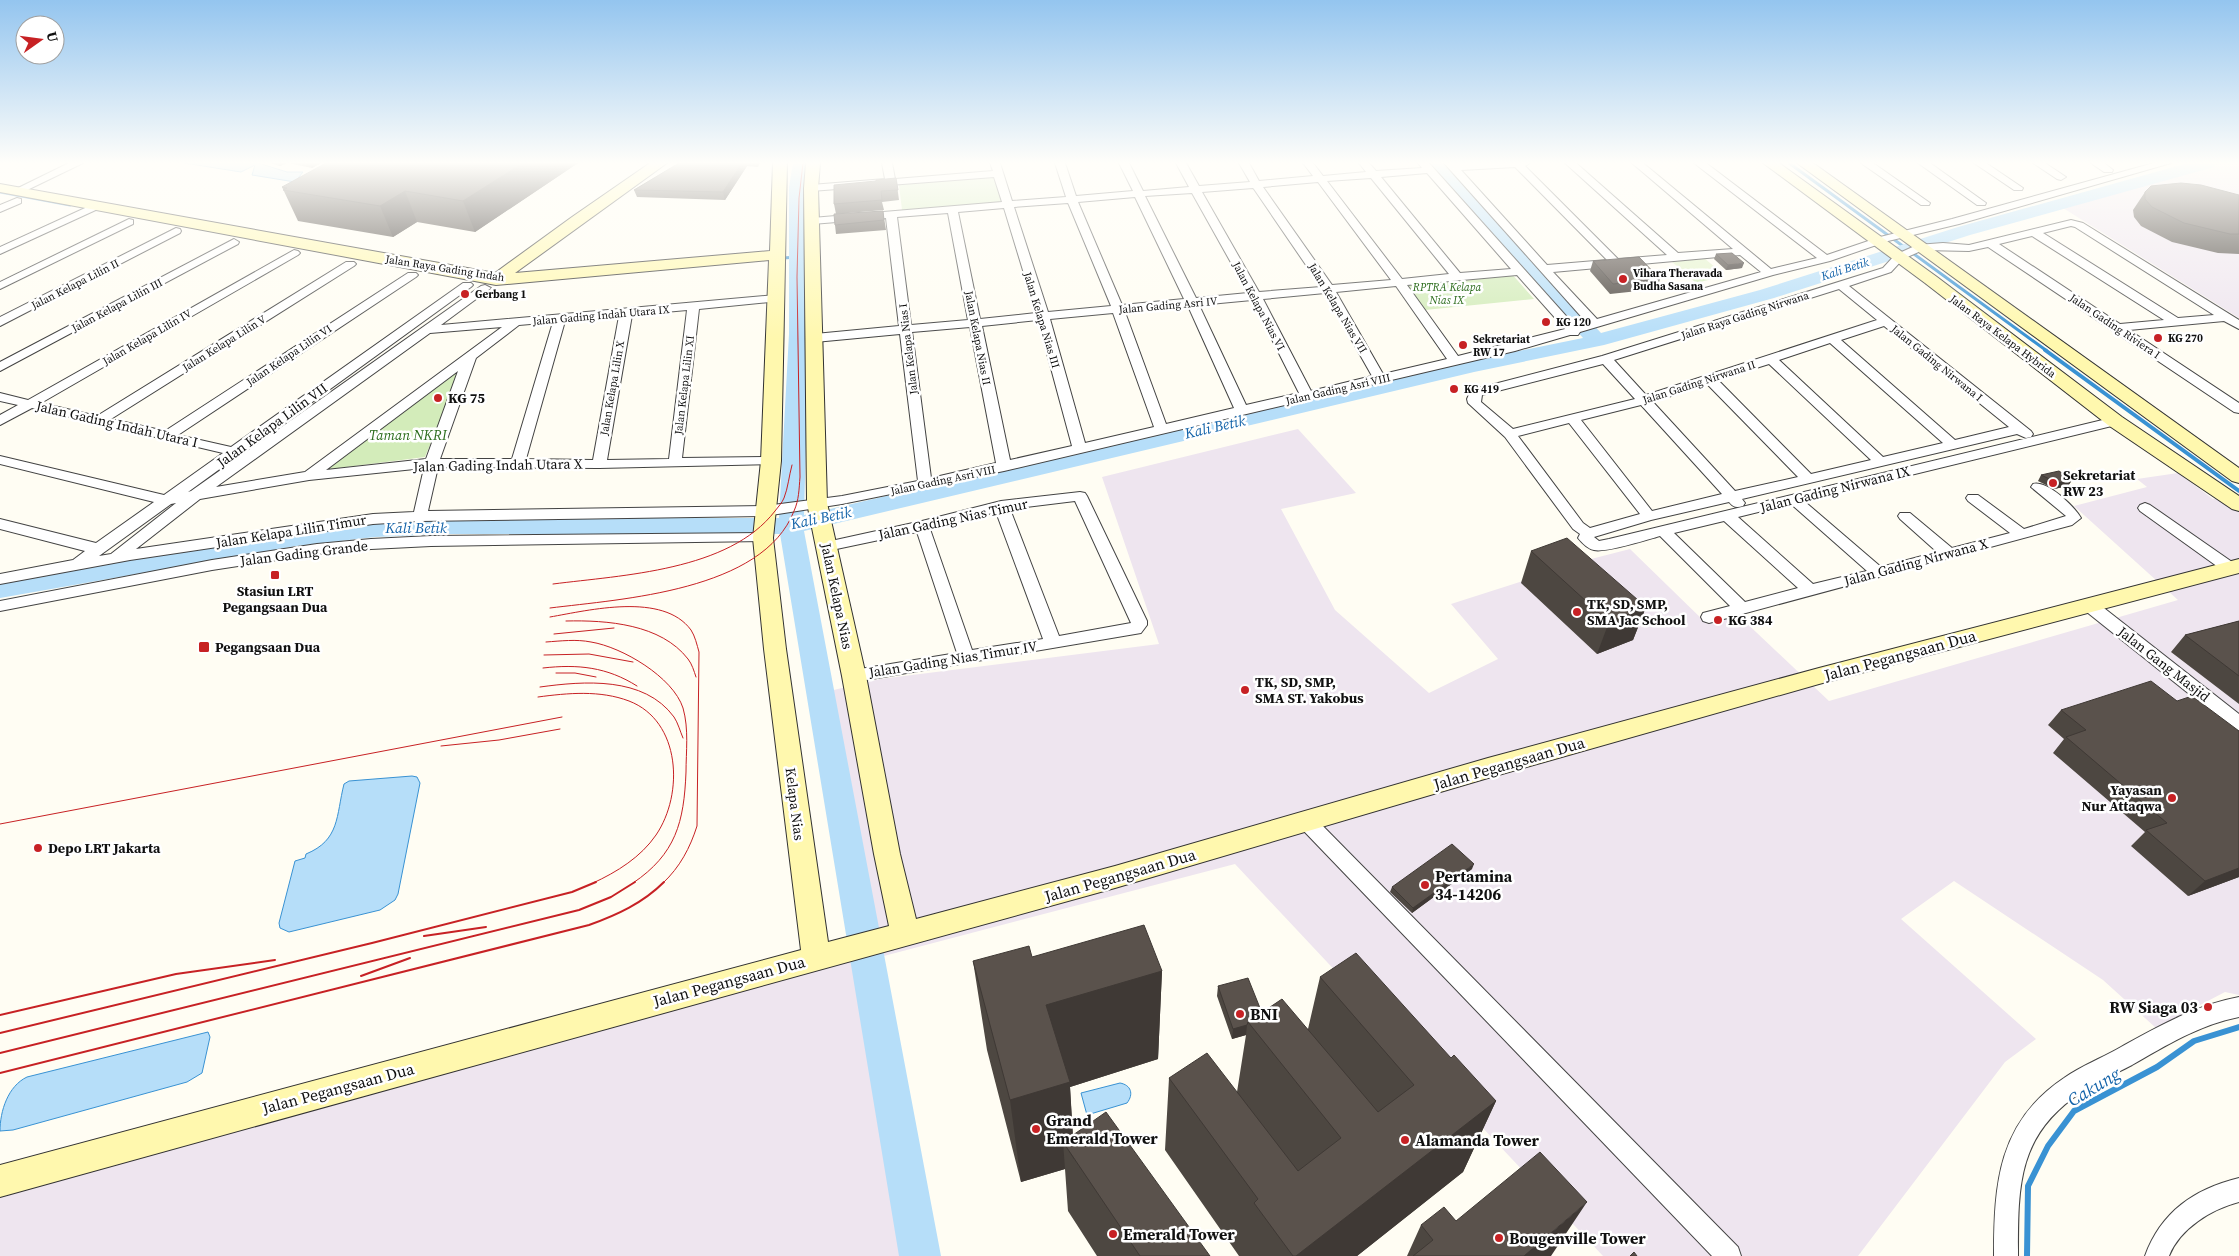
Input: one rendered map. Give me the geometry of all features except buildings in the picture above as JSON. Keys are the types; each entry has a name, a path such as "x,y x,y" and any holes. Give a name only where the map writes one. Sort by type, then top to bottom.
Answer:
{"street":[{"path":"0,240 42,222"},
{"path":"0,251 50,222"},
{"path":"0,286 129,222"},
{"name":"Jalan Raya Gading Indah","path":"129,222 350,264 476,283 776,259"},
{"name":"Jalan Raya Gading Indah","path":"173,222 476,283"},
{"path":"476,283 499,259 559,222"},
{"path":"476,283 498,278 568,222"},
{"path":"764,523 771,461 778,222"},
{"name":"Jalan Kelapa Nias","path":"812,222 819,519 854,676 901,935"},
{"name":"Jalan Kelapa Nias I","path":"893,222 925,484"},
{"name":"Jalan Kelapa Nias II","path":"955,222 1004,467"},
{"name":"Jalan Kelapa Nias III","path":"1012,222 1042,317 1080,450"},
{"path":"1081,222 1118,310 1162,430"},
{"path":"1152,222 1242,411"},
{"name":"Jalan Kelapa Nias VI","path":"1213,222 1256,297 1307,396"},
{"name":"Jalan Kelapa Nias VII","path":"1282,222 1329,290 1380,379"},
{"path":"1352,222 1399,283 1455,362"},
{"path":"1412,222 1457,277"},
{"path":"1476,222 1575,331"},
{"path":"1502,222 1594,325"},
{"path":"1576,222 1616,263"},
{"path":"1636,222 1677,258"},
{"path":"1707,222 1769,273"},
{"path":"1777,222 1826,259"},
{"name":"Jalan Raya Kelapa Hybrida","path":"1864,222 1902,245 2237,473"},
{"name":"Jalan Raya Kelapa Hybrida","path":"1874,222 2115,421 2239,505"},
{"path":"1902,245 1977,222"},
{"name":"Jalan Gading Asri VIII","path":"764,523 785,508 819,519 925,484 1080,450 1455,362 1575,331 1769,273 1826,259 1902,245 1951,251 1949,248 1969,248 2071,223 2079,225 2225,317"},
{"name":"Jalan Kelapa Lilin II","path":"0,322 176,231"},
{"path":"2034,232 2176,322"},
{"name":"Jalan Kelapa Lilin III","path":"0,367 234,242"},
{"name":"Jalan Gading Riviera I","path":"1990,243 2239,410"},
{"name":"Jalan Raya Gading Nirwana","path":"1562,370 1606,359 1887,270 1902,245"},
{"path":"1545,269 1742,251"},
{"name":"Jalan Kelapa Lilin IV","path":"0,421 294,253"},
{"name":"Jalan Raya Gading Indah","path":"498,278 506,279 776,259"},
{"name":"Jalan Kelapa Lilin V","path":"98,421 350,264"},
{"name":"Jalan Gading Asri IV","path":"815,338 1521,271"},
{"name":"Jalan Kelapa Lilin VI","path":"167,436 412,274"},
{"name":"Jalan Kelapa Lilin VII","path":"116,557 197,494 426,330 476,283"},
{"name":"Jalan Kelapa Lilin VII","path":"76,564 476,283"},
{"name":"Jalan Gading Nirwana I","path":"1841,285 2034,440"},
{"name":"Jalan Gading Indah Utara IX","path":"426,330 776,299"},
{"name":"Jalan Kelapa Lilin XI","path":"675,463 693,306"},
{"name":"Jalan Kelapa Lilin X","path":"599,464 626,313"},
{"path":"2117,328 2225,317 2239,325"},
{"path":"518,464 560,319"},
{"name":"Jalan Gading Nirwana II","path":"1510,434 1645,400 1834,340 1886,321"},
{"path":"309,476 515,323"},
{"path":"1834,340 1954,445"},
{"path":"420,516 432,463 471,354"},
{"path":"1588,533 1649,516 1732,497 1606,359"},
{"path":"1771,359 1881,462"},
{"path":"1562,370 1476,393 1474,399 1475,403 1510,434 1578,526 1588,533"},
{"path":"1710,380 1809,480"},
{"name":"Jalan Gading Indah Utara I","path":"0,397 235,452"},
{"path":"1572,418 1649,516"},
{"name":"Jalan Gading Nirwana IX","path":"1732,497 1745,511 2115,421"},
{"name":"Jalan Gading Nirwana IX","path":"1732,497 2020,429"},
{"path":"0,460 166,500 197,494"},
{"name":"Jalan Gading Indah Utara X","path":"197,494 309,476 432,463 599,464 771,461"},
{"name":"Jalan Gading Nirwana X","path":"1709,617 2022,535 2067,522 2074,518 2069,510 2038,487"},
{"name":"Jalan Gading Nias Timur","path":"819,519 922,526 1001,506 1080,496"},
{"name":"Jalan Gading Nias Timur IV","path":"854,676 1135,629 1139,625 1080,496"},
{"path":"1973,498 2022,535"},
{"path":"1793,499 1878,572"},
{"path":"1001,506 1053,643"},
{"path":"2145,508 2234,567"},
{"path":"1588,533 1586,538 1600,546 1745,511"},
{"path":"1727,515 1810,590"},
{"name":"Jalan Kelapa Lilin Timur","path":"0,579 116,557 373,519 420,516 764,523"},
{"path":"1905,516 1949,554"},
{"name":"Jalan Gading Grande","path":"0,606 212,565 317,549 371,544 764,523"},
{"name":"Kelapa Nias","path":"764,523 775,650 823,956"},
{"path":"0,524 98,548"},
{"path":"922,526 966,656"},
{"path":"1662,530 1742,608"},
{"name":"Jalan Pegangsaan Dua","path":"0,1181 1124,874 1488,768 1819,676 2234,567"},
{"name":"Jalan Gang Masjid","path":"2089,605 2239,724"},
{"path":"1306,821 1729,1256"},
{"path":"2006,1256 2006,1198 2013,1158 2030,1122 2066,1089 2179,1025 2225,1009 2239,1007"},
{"path":"2158,1256 2167,1237 2192,1211 2204,1202 2239,1190"}],"shaded area":[{"path":"2085,222 2239,222 2239,318"},
{"path":"1298,429 1356,493 1281,509 1335,610 1429,693 1498,659 1451,604 1595,558 1630,549 1707,624 1738,615 1829,701 2178,600 2074,506 2147,487 2137,479 2178,473 2213,499 2239,495 2239,995 2225,992 2156,1028 2103,980 1954,881 1901,919 2036,1039 2005,1062 1858,1256 1603,1256 1235,864 880,957 938,1256 0,1256 0,1177 871,942 821,693 880,679 1159,644 1102,477"}],"green space":[{"path":"1704,258 1716,268 1685,272 1672,262"},
{"path":"1717,269 1720,277 1696,283 1686,274"},
{"name":"RPTRA Kelapa Nias IX","path":"1511,273 1534,299 1425,310 1405,284"},
{"name":"Taman NKRI","path":"463,365 425,457 323,470"}],"water":[{"path":"417,777 420,783 398,894 395,900 380,910 289,932 280,928 279,923 295,861 305,858 306,854 325,842 331,834 335,826 344,784 349,781"},
{"path":"208,1032 210,1037 202,1073 187,1082 13,1130 0,1131 0,1123 6,1100 15,1086 27,1077"},
{"path":"1120,1083 1127,1086 1130,1090 1131,1093 1127,1103 1087,1115 1081,1093"}],"waterway":[{"path":"791,526 799,334 798,222"},
{"name":"Kali Betik","path":"1490,222 1597,341"},
{"path":"1869,222 2047,351"},
{"name":"Kali Betik","path":"1597,341 1767,294 1998,222"},
{"path":"782,258 799,257"},
{"name":"Kali Betik","path":"791,526 1474,366 1597,341"},
{"path":"2045,350 2239,491"},
{"name":"Kali Betik","path":"0,589 296,538 375,529 447,526 791,526"},
{"path":"791,526 920,1256"},
{"name":"Cakung","path":"2027,1256 2028,1186 2048,1146 2074,1111 2157,1067 2194,1041 2239,1027"}],"tram line":[{"path":"550,608 614,600 687,586 722,574 753,559 778,538 794,511 798,499 800,477 797,277 798,222"},
{"path":"553,584 642,573 673,567 703,558 731,546 755,531 780,505 785,494 792,465"},
{"path":"550,617 605,608 645,607 663,611 679,618 694,635 699,652 697,826 684,857 663,883"},
{"path":"566,621 616,623 648,631 677,647 689,661 696,677"},
{"path":"554,634 614,628"},
{"path":"546,642 585,641 617,650 645,665 658,675 669,685 683,708 687,732 686,772 680,821 675,835 659,860 648,872 633,883"},
{"path":"544,655 589,654 633,662"},
{"path":"543,668 568,666 592,668 615,675 637,686"},
{"path":"556,673 575,673 596,677"},
{"path":"540,687 575,683 612,684 647,694 674,717 683,738"},
{"path":"538,697 595,694 629,701 646,711 659,725 668,741 672,760 673,780 671,800 665,818 656,835 636,857 620,869 593,883"},
{"path":"0,824 562,717"},
{"path":"441,746 499,740 560,729"},
{"path":"0,1033 372,943 572,892 596,882"},
{"path":"0,1053 579,910 611,897 635,882"},
{"path":"0,1073 589,925 629,908 663,883"},
{"path":"424,936 486,927"},
{"path":"361,976 410,958"},
{"path":"0,1015 176,974 275,960"}],"place":[{"name":"Vihara Theravada Budha Sasana","path":"1623,279"},
{"name":"Gerbang 1","path":"465,294"},
{"name":"KG 120","path":"1546,322"},
{"name":"KG 270","path":"2158,338"},
{"name":"Sekretariat RW 17","path":"1463,345"},
{"name":"KG 419","path":"1454,389"},
{"name":"KG 75","path":"438,398"},
{"name":"Sekretariat RW 23","path":"2053,483"},
{"name":"Stasiun LRT Pegangsaan Dua","path":"275,575"},
{"name":"TK, SD, SMP, SMA Jac School","path":"1577,612"},
{"name":"KG 384","path":"1718,620"},
{"name":"Pegangsaan Dua","path":"204,647"},
{"name":"TK, SD, SMP, SMA ST. Yakobus","path":"1245,690"},
{"name":"Yayasan Nur Attaqwa","path":"2172,798"},
{"name":"Depo LRT Jakarta","path":"38,848"},
{"name":"Pertamina 34-14206","path":"1425,885"},
{"name":"RW Siaga 03","path":"2208,1007"},
{"name":"BNI","path":"1240,1014"},
{"name":"Grand Emerald Tower","path":"1036,1129"},
{"name":"Alamanda Tower","path":"1405,1140"},
{"name":"Emerald Tower","path":"1113,1234"},
{"name":"Bougenville Tower","path":"1499,1238"}]}
